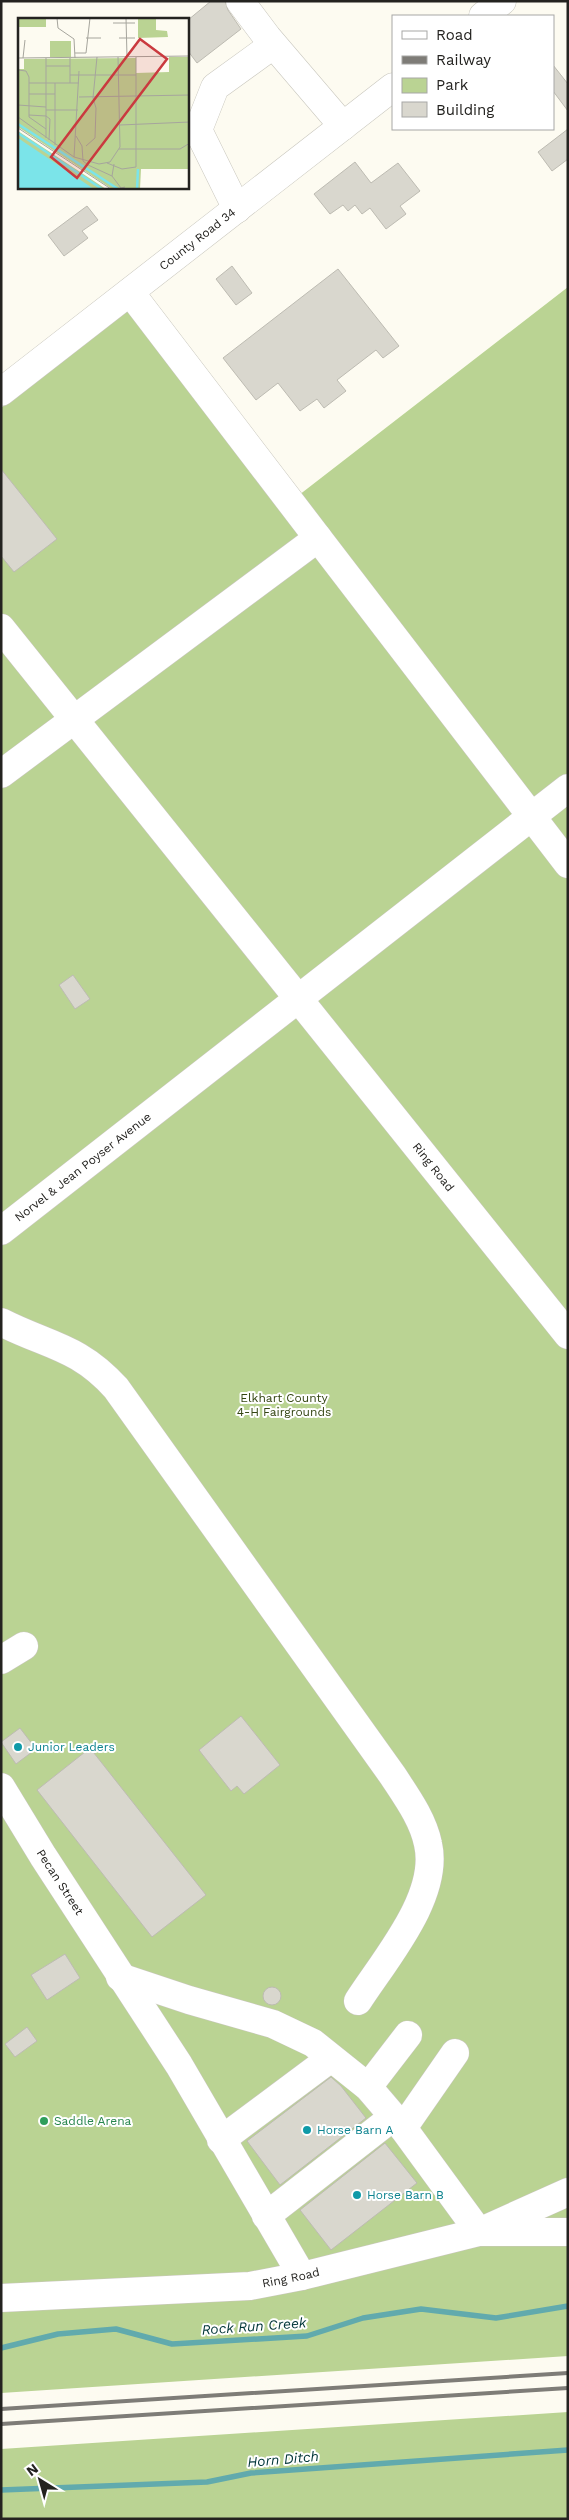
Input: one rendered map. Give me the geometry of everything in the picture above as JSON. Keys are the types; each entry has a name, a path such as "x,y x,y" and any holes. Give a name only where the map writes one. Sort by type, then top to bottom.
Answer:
{"street":[{"path":"240,1 343,126"},
{"path":"484,15 502,1"},
{"path":"237,209 198,130 214,86 274,44"},
{"name":"County Road 34","path":"4,383 130,292 392,88"},
{"path":"130,292 568,864"},
{"path":"1,774 318,538"},
{"name":"Ring Road","path":"1,628 568,1335"},
{"name":"Norvel & Jean Poyser Avenue","path":"1,1231 300,1000 568,788"},
{"path":"1,1322 79,1355 99,1369 116,1388 393,1776 411,1804 428,1844 430,1872 421,1900 358,2001"},
{"path":"1,1660 24,1646"},
{"name":"Pecan Street","path":"1,1787 120,1977 179,2065 302,2276"},
{"path":"120,1977 189,2000 273,2024 313,2043 368,2087 398,2122 479,2232 568,2232"},
{"path":"368,2087 408,2035"},
{"path":"266,2216 398,2122 455,2053"},
{"path":"221,2140 332,2058"},
{"name":"Ring Road","path":"1,2298 250,2286 302,2276 479,2232 568,2192"}],"green space":[{"name":"Elkhart County 4-H Fairgrounds","path":"568,287 568,2356 1,2393 1,408 135,303 290,502"},
{"path":"568,2412 568,2519 1,2519 1,2449"}],"building":[{"path":"211,1 225,1 228,10 241,29 197,63 189,52 189,19"},
{"path":"554,66 568,84 568,111 554,92"},
{"path":"568,129 568,159 552,171 538,152"},
{"path":"355,162 371,183 398,163 420,191 400,206 406,214 386,229 370,208 362,214 355,205 348,211 343,205 330,214 314,194"},
{"path":"87,206 98,220 82,231 88,238 64,256 48,235"},
{"path":"232,266 252,293 236,305 216,279"},
{"path":"338,269 399,346 383,358 376,350 337,380 346,391 324,408 317,399 300,411 278,383 256,400 223,358"},
{"path":"1,469 57,539 14,572 1,556"},
{"path":"73,975 90,999 75,1009 59,985"},
{"path":"241,1716 280,1765 244,1794 237,1786 231,1791 199,1750"},
{"name":"Junior Leaders","path":"20,1728 36,1749 16,1764 1,1742"},
{"path":"90,1748 206,1895 152,1937 37,1790"},
{"path":"65,1954 80,1978 47,2000 31,1975"},
{"path":"272,1987 278,1990 281,1996 278,2002 272,2005 266,2002 263,1996 266,1990"},
{"path":"27,2027 37,2041 15,2057 5,2044"},
{"name":"Horse Barn A","path":"331,2077 341,2086 366,2118 280,2185 247,2141"},
{"name":"Horse Barn B","path":"385,2143 417,2183 331,2250 300,2210"}],"waterway":[{"name":"Rock Run Creek","path":"1,2348 58,2334 116,2329 172,2344 307,2336 363,2318 421,2309 496,2318 568,2306"},
{"name":"Horn Ditch","path":"1,2490 207,2482 251,2473 568,2450"}],"railway":[{"path":"1,2409 568,2373"},
{"path":"1,2424 568,2388"}],"place":[{"name":"Junior Leaders","path":"18,1747"},
{"name":"Saddle Arena","path":"44,2121"},
{"name":"Horse Barn A","path":"307,2130"},
{"name":"Horse Barn B","path":"357,2195"}]}
